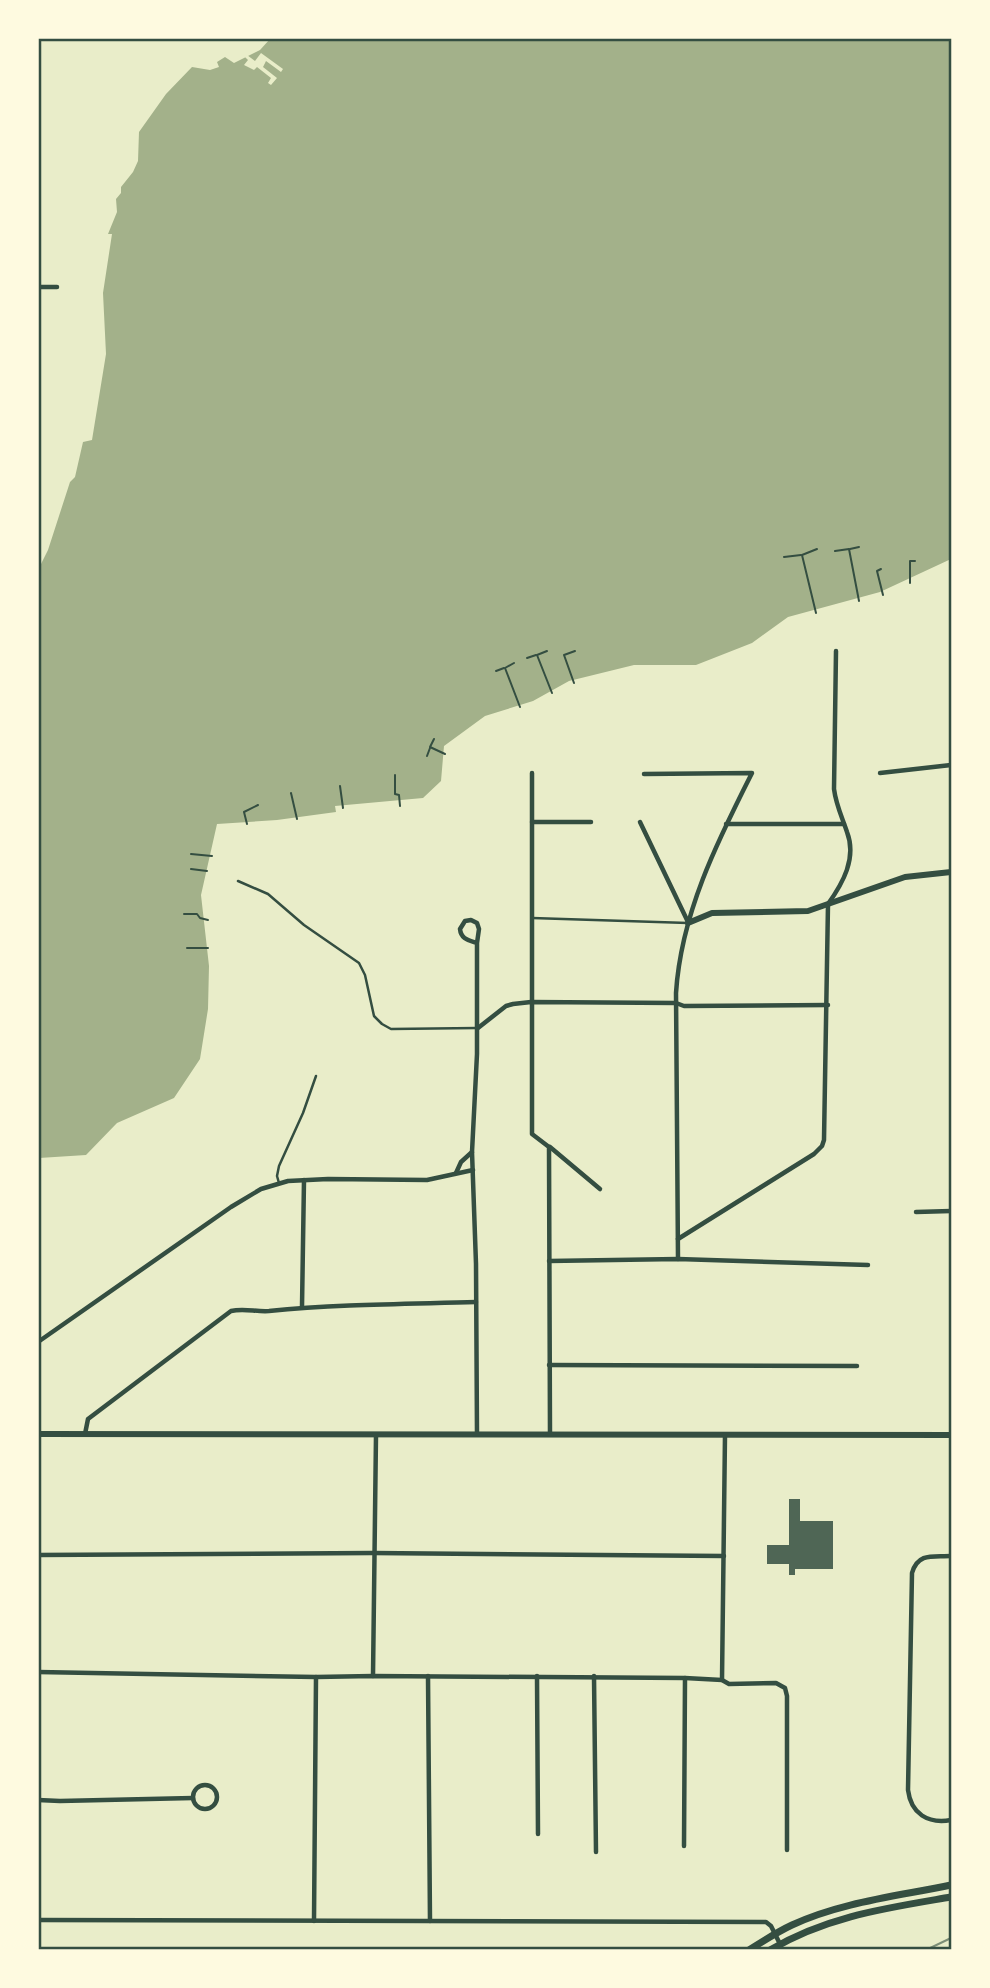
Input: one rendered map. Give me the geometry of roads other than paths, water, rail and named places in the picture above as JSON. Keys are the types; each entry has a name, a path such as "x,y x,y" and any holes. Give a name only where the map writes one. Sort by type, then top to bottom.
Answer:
{"main road":[{"path":"750,1950 800,1922 838,1909 951,1885"},
{"path":"770,1950 782,1947 821,1924 951,1897"}],"street":[{"path":"38,287 57,287"},
{"path":"678,1239 819,1151 824,1140 828,904 843,881 850,854 850,843 835,800 833,775 835,651"},
{"path":"880,773 951,765"},
{"path":"532,773 532,1135 600,1189"},
{"path":"644,774 752,774 726,824 701,886 679,958 676,1003 678,1259"},
{"path":"533,822 591,822"},
{"path":"640,822 688,923"},
{"path":"726,824 844,824"},
{"path":"688,923 712,913 808,911 905,877 951,872"},
{"path":"477,943 460,934 465,921 477,923 479,929 472,1152 477,1434"},
{"path":"477,1028 506,1006 531,1002 676,1003 684,1006 828,1004"},
{"path":"549,1147 550,1434"},
{"path":"456,1173 461,1162 472,1152"},
{"path":"38,1342 231,1207 261,1189 279,1183 304,1180 415,1180 473,1170"},
{"path":"302,1307 304,1180"},
{"path":"916,1213 951,1211"},
{"path":"549,1261 678,1259 868,1265"},
{"path":"85,1434 88,1419 231,1311 242,1309 265,1312 302,1307 476,1302"},
{"path":"549,1365 857,1366"},
{"path":"38,1434 477,1434 524,1438 550,1434 951,1435"},
{"path":"373,1676 376,1434"},
{"path":"722,1681 725,1434"},
{"path":"38,1555 373,1553 724,1556"},
{"path":"951,1556 928,1557 917,1561 912,1573 908,1790 915,1811 937,1822 951,1820"},
{"path":"38,1672 316,1677 594,1676 685,1678 729,1684 776,1683 785,1688 788,1696 787,1850"},
{"path":"428,1676 430,1921"},
{"path":"537,1676 538,1834"},
{"path":"594,1676 596,1852"},
{"path":"314,1921 316,1677"},
{"path":"684,1846 685,1678"},
{"path":"204,1785 213,1788 217,1797 214,1806 205,1809 197,1806 193,1798 196,1789 204,1785"},
{"path":"38,1800 193,1798"},
{"path":"38,1920 766,1922 782,1947"}],"lane":[{"path":"238,881 268,894 304,925 359,963 365,975 372,1011 382,1024 391,1029 477,1028"},
{"path":"532,918 688,923"},
{"path":"279,1183 279,1166 316,1076"}],"tram line":[{"path":"926,1950 951,1938"}]}
